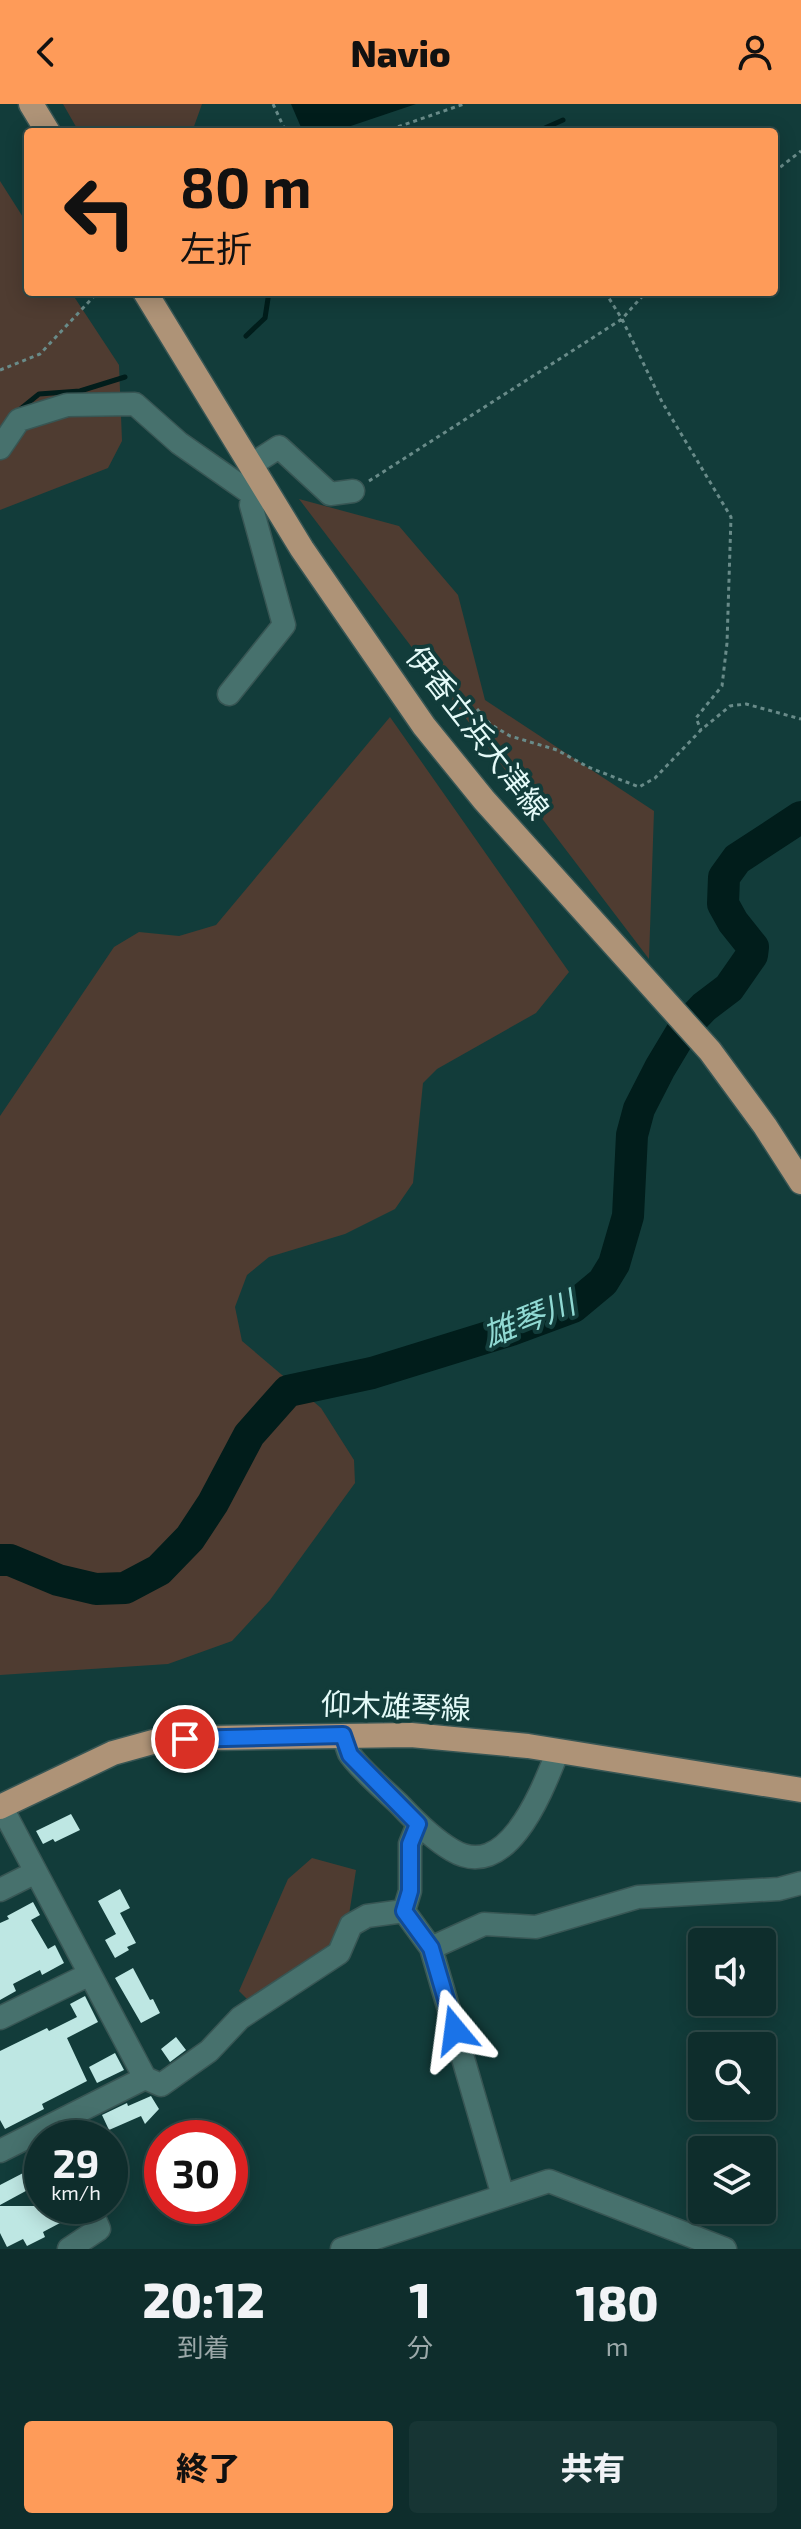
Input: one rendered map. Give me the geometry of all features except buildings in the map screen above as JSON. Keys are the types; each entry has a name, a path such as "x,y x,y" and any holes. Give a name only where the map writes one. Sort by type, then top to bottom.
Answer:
{"main road":[{"path":"31,104 46,128"},
{"name":"伊香立浜大津線","path":"147,296 253,478 424,726 484,800 710,1051 801,1182"},
{"name":"仰木雄琴線","path":"1,1806 113,1753 160,1740 343,1735 411,1735 558,1751 801,1790"}],"street":[{"path":"0,448 19,420 67,405 135,404 179,443 253,478"},
{"path":"229,694 284,625 251,505 253,478 279,447 330,494 353,491"},
{"path":"343,1735 350,1755 418,1824 454,1852 474,1857 500,1850 520,1829 538,1799 558,1751"},
{"path":"1,1806 145,2078 161,2085 209,2051 240,2018 339,1953 351,1925 367,1916 404,1911"},
{"path":"404,1911 410,1891 410,1844 418,1824"},
{"path":"0,1890 36,1872"},
{"path":"431,1948 484,1924 536,1927 638,1897 779,1889 801,1883"},
{"path":"404,1911 431,1948 503,2196"},
{"path":"0,2018 90,1974"},
{"path":"75,2120 145,2078"},
{"path":"0,2151 24,2143"},
{"path":"342,2249 549,2181 725,2249"},
{"path":"69,2249 99,2229 97,2224"}],"path":[{"path":"273,104 284,128"},
{"path":"395,128 464,104"},
{"path":"778,169 801,151"},
{"path":"0,370 40,354 94,296"},
{"path":"608,296 662,402 731,517 727,643 722,686 696,718 701,730"},
{"path":"353,491 622,319 642,296"},
{"path":"477,709 490,724 510,736 557,750 588,767 639,787 655,778 701,730 730,706 746,704 801,719"}],"shaded area":[{"path":"63,104 202,104 193,128 77,128"},
{"path":"0,181 24,219 24,296 74,296 119,365 122,441 108,468 0,510"},
{"path":"299,499 399,526 458,595 485,700 654,811 649,959"},
{"path":"390,717 569,972 536,1013 437,1069 423,1083 413,1183 395,1209 345,1234 269,1257 247,1275 235,1307 242,1341 321,1408 354,1460 355,1483 270,1600 232,1641 168,1664 0,1675 0,1116 114,947 139,932 179,936 216,925"},
{"path":"312,1858 356,1870 344,1947 267,2002 247,1999 239,1991 288,1879"}],"water":[{"path":"291,104 416,104 345,128 301,128"}],"waterway":[{"path":"545,128 563,120"},
{"path":"246,336 265,318 268,296"},
{"path":"18,411 39,394 80,391 125,377"},
{"name":"雄琴川","path":"0,1560 10,1560 58,1580 96,1589 125,1588 159,1570 190,1538 213,1503 249,1435 288,1391 372,1373 511,1330 573,1307 603,1282 614,1264 628,1216 632,1135 639,1109 684,1028 704,1007 729,988 752,955 753,947 723,904 724,877 737,859 801,817"}],"route":[{"path":"185,1739 343,1735 350,1755 418,1824 410,1844 410,1891 404,1911 431,1948 455,2030"}]}
